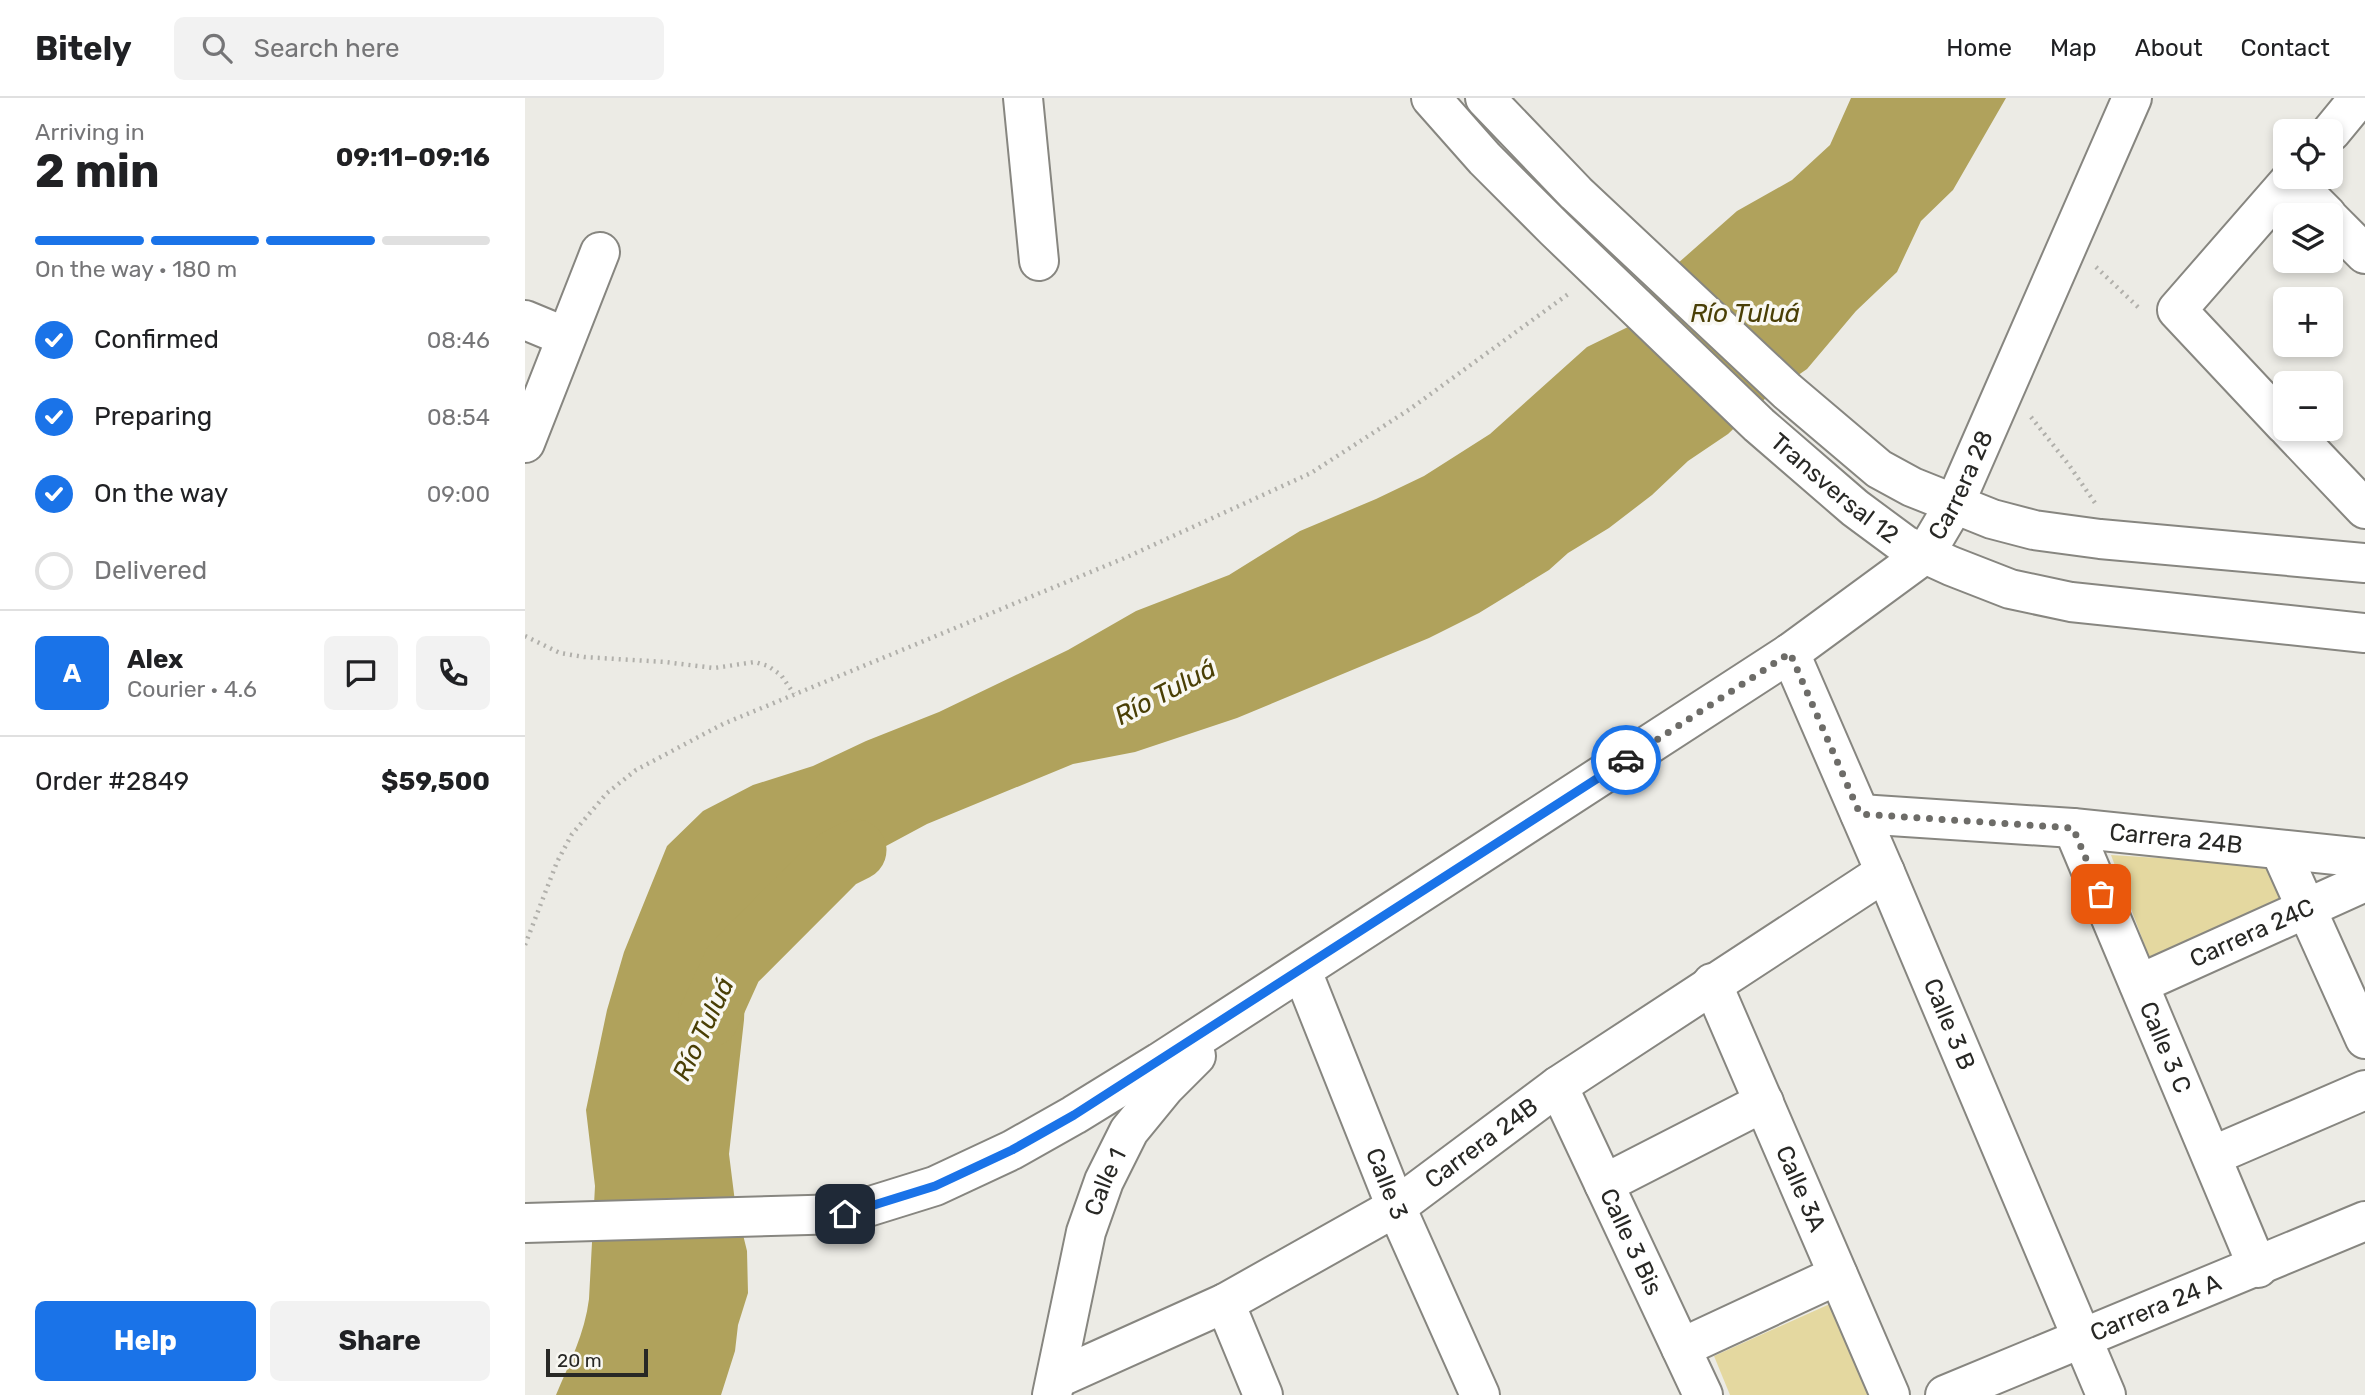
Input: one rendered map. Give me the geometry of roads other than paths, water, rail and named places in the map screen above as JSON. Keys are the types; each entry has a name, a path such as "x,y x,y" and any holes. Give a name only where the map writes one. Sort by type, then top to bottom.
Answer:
{"street":[{"path":"1023,98 1039,261"},
{"name":"Transversal 12","path":"1431,98 1485,159 1759,425 1855,508 1905,545 2010,589 2071,602 2365,632"},
{"name":"Transversal 12","path":"1485,98 1576,193 1787,391 1879,469 1912,487 1992,519 2033,530 2365,563"},
{"name":"Carrera 28","path":"525,1223 845,1214 935,1186 1012,1150 1074,1115 1302,971 1790,653 1925,554 1954,505 2132,98"},
{"path":"2342,119 2359,98"},
{"path":"2273,414 2159,310 2281,189"},
{"path":"2302,189 2316,203"},
{"path":"2343,232 2365,254"},
{"path":"525,443 600,251"},
{"path":"525,320 566,337"},
{"path":"2300,441 2365,509"},
{"name":"Calle 3 B","path":"1790,653 2106,1395"},
{"name":"Carrera 24B","path":"1860,814 2073,828 2365,858"},
{"name":"Calle 3 C","path":"2073,828 2258,1268"},
{"path":"2280,850 2365,1039"},
{"name":"Carrera 24B","path":"1054,1387 1225,1303 1396,1207 1558,1086 1885,872"},
{"name":"Carrera 24C","path":"2139,984 2365,882"},
{"name":"Calle 3","path":"1302,971 1396,1207 1480,1395"},
{"name":"Calle 3A","path":"1712,984 1890,1395"},
{"name":"Calle 1","path":"1054,1387 1086,1232 1109,1171 1129,1131 1158,1096 1241,1009"},
{"name":"Calle 3 Bis","path":"1558,1086 1703,1395"},
{"path":"2212,1156 2365,1090"},
{"path":"1604,1184 1764,1102"},
{"name":"Carrera 24 A","path":"1945,1395 2365,1222"},
{"path":"1681,1348 1838,1275"},
{"path":"1225,1303 1263,1395"}],"water":[{"name":"Río Tuluá","path":"1851,98 2006,98 1953,190 1921,221 1897,272 1856,311 1807,369 1768,396 1728,434 1688,461 1652,495 1609,528 1568,553 1549,570 1479,613 1429,638 1237,718 1135,752 1073,764 927,824 873,853 759,925 747,955 744,1020 729,1154 735,1202 747,1251 748,1293 738,1325 735,1351 721,1395 556,1395 580,1336 589,1299 595,1186 586,1110 607,1010 624,952 667,846 703,811 753,785 813,766 866,741 939,712 1068,650 1136,611 1229,575 1300,531 1424,476 1490,434 1587,347 1628,327 1651,287 1737,211 1792,180 1830,145"}],"waterway":[{"name":"Río Tuluá","path":"709,1017 733,964 838,859 856,850"}]}
